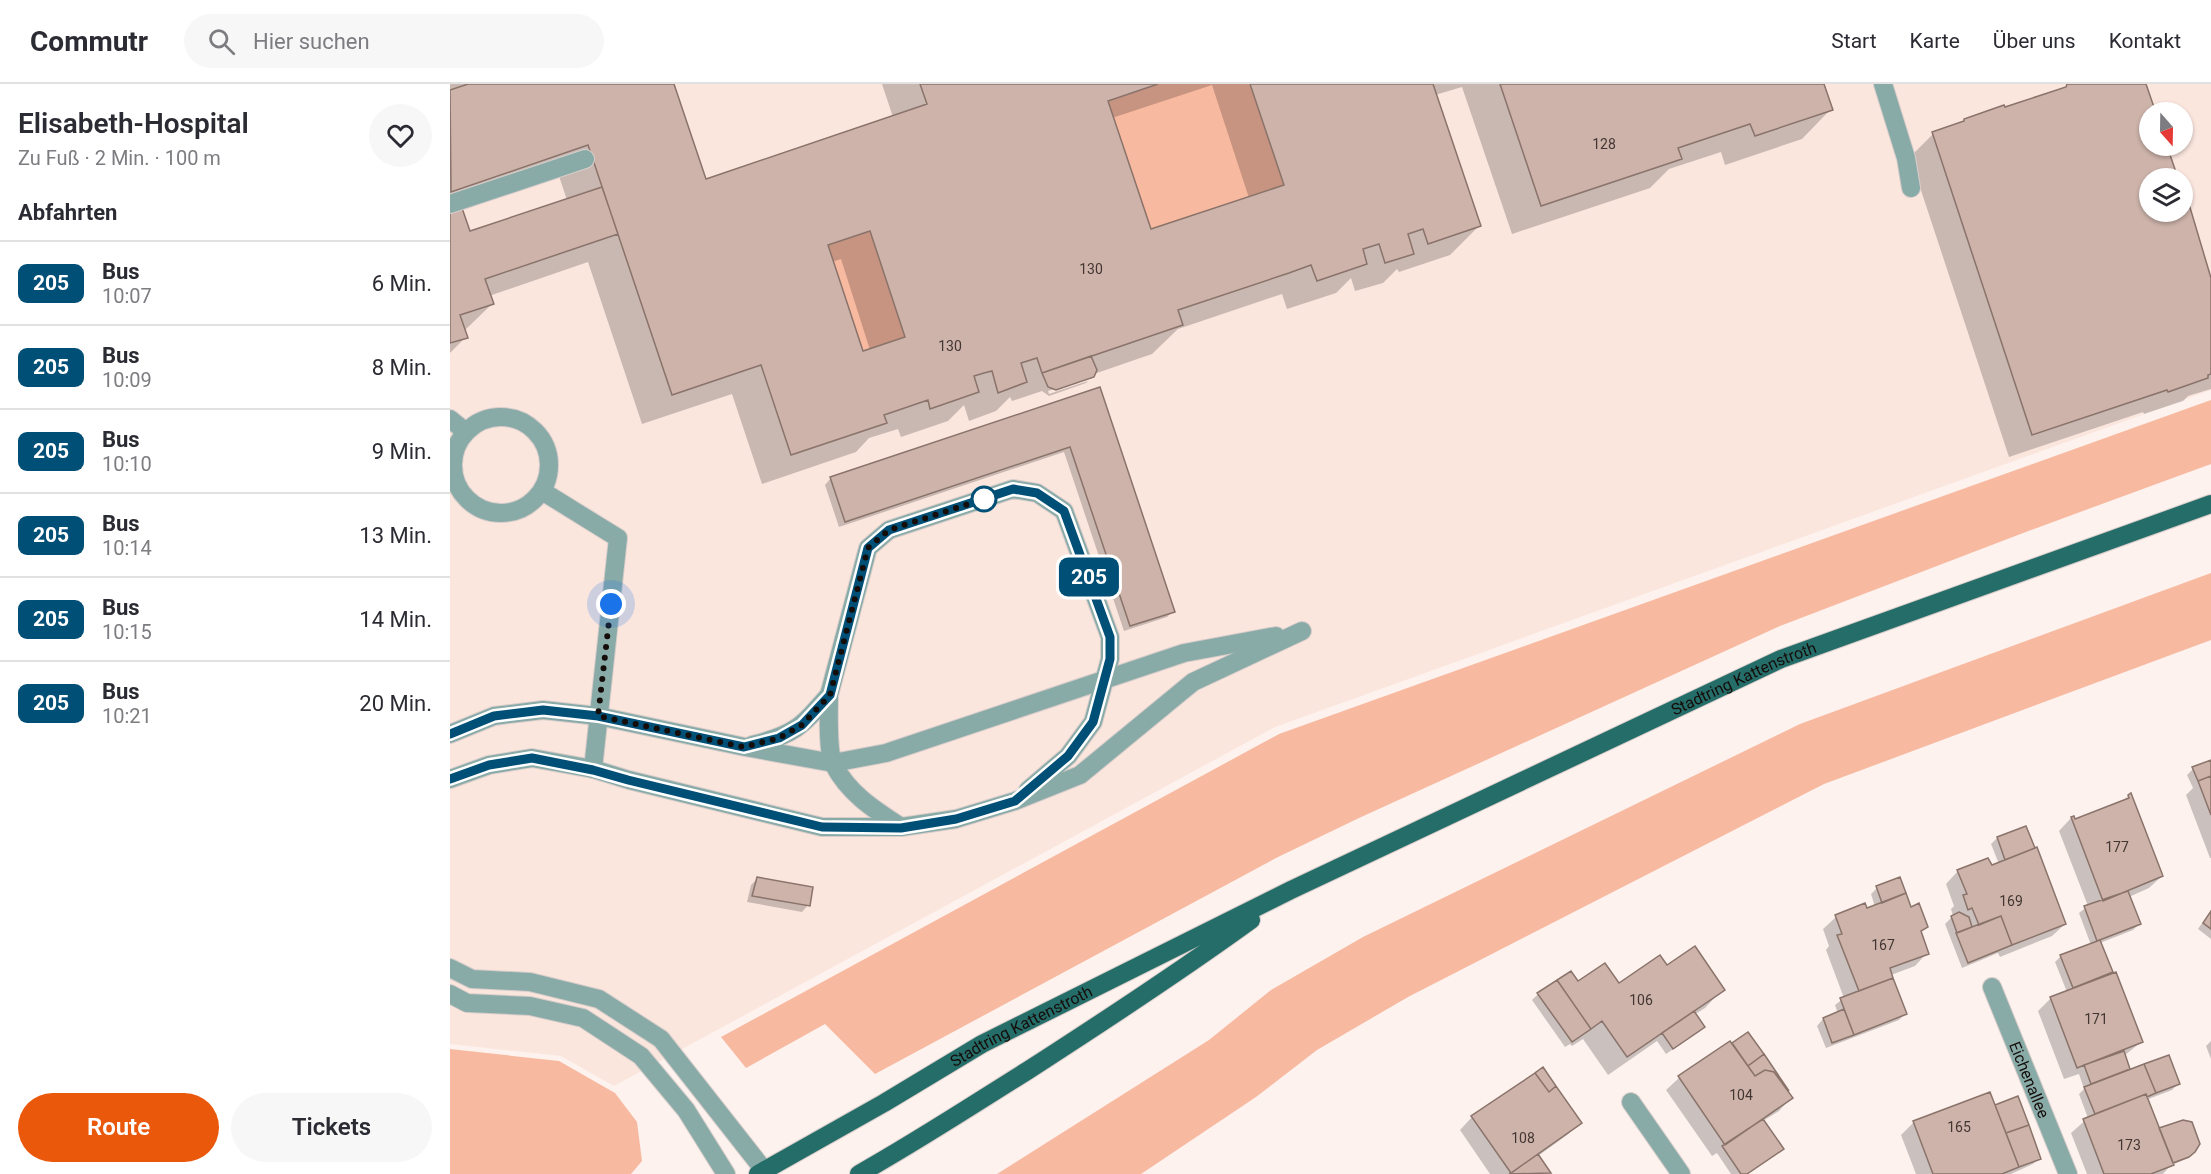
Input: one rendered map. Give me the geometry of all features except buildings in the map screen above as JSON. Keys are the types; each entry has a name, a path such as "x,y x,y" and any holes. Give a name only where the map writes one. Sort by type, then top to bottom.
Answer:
{"main road":[{"name":"Stadtring Kattenstroth","path":"763,1173 982,1044 1291,890 1781,659 2211,504"},
{"name":"Stadtring Kattenstroth","path":"859,1174 905,1148 1085,1034 1204,954 1291,890"}],"street":[{"path":"1882,84 1906,158 1911,188"},
{"path":"450,204 585,159"},
{"path":"510,417 525,423 537,433 546,446 549,461 548,477 542,491 533,502 522,509 496,514 471,503 462,494 453,483 452,469 458,442 466,432 479,422 510,417"},
{"path":"450,419 466,432"},
{"path":"901,828 860,800 833,763 828,719 830,695 868,548 889,530 1013,489 1037,493 1064,511 1110,637 1110,659 1093,722 1068,756 1015,801"},
{"path":"542,491 618,538 593,770"},
{"path":"450,734 494,716 543,710 598,716 833,763 886,753 1184,653 1302,631 1193,681 1080,775 1015,801 956,819 901,828 822,827 593,770 532,758 489,765 450,779"},
{"path":"744,747 779,738 802,725 830,695"},
{"path":"450,968 472,979 530,982 599,999 661,1039 763,1173"},
{"name":"Eichenallee","path":"1992,987 2068,1174"},
{"path":"450,994 467,1003 530,1006 583,1018 622,1043 641,1056 686,1110 726,1174"},
{"path":"1631,1102 1681,1174"}],"shaded area":[{"path":"450,84 2211,84 2211,390 1275,727 614,1086 561,1056 450,1044"},
{"path":"1158,84 1250,84 1284,185 1151,229 1108,101"},
{"path":"870,231 905,337 863,351 828,245"},
{"path":"2211,400 2211,464 1780,626 1359,818 1276,858 875,1074 825,1024 746,1068 721,1037 1279,734"},
{"path":"2211,573 2211,640 1824,784 1408,997 1317,1050 1256,1097 1141,1174 997,1174 1209,1040 1271,990 1363,937 1800,724"},
{"path":"450,1049 559,1061 615,1093 637,1122 642,1161 631,1174 450,1174"}],"bus line":[{"name":"205","path":"450,734 494,716 543,710 598,716 744,747 779,738 802,725 830,695 868,548 889,530 1013,489 1037,493 1064,511 1110,637 1110,659 1093,722 1068,756 1015,801 956,819 901,828 822,827 593,770 532,758 489,765 450,779"}],"route":[{"path":"611,604 598,716 744,747 779,738 802,725 830,695 868,548 889,530 993,496 984,499"}]}
